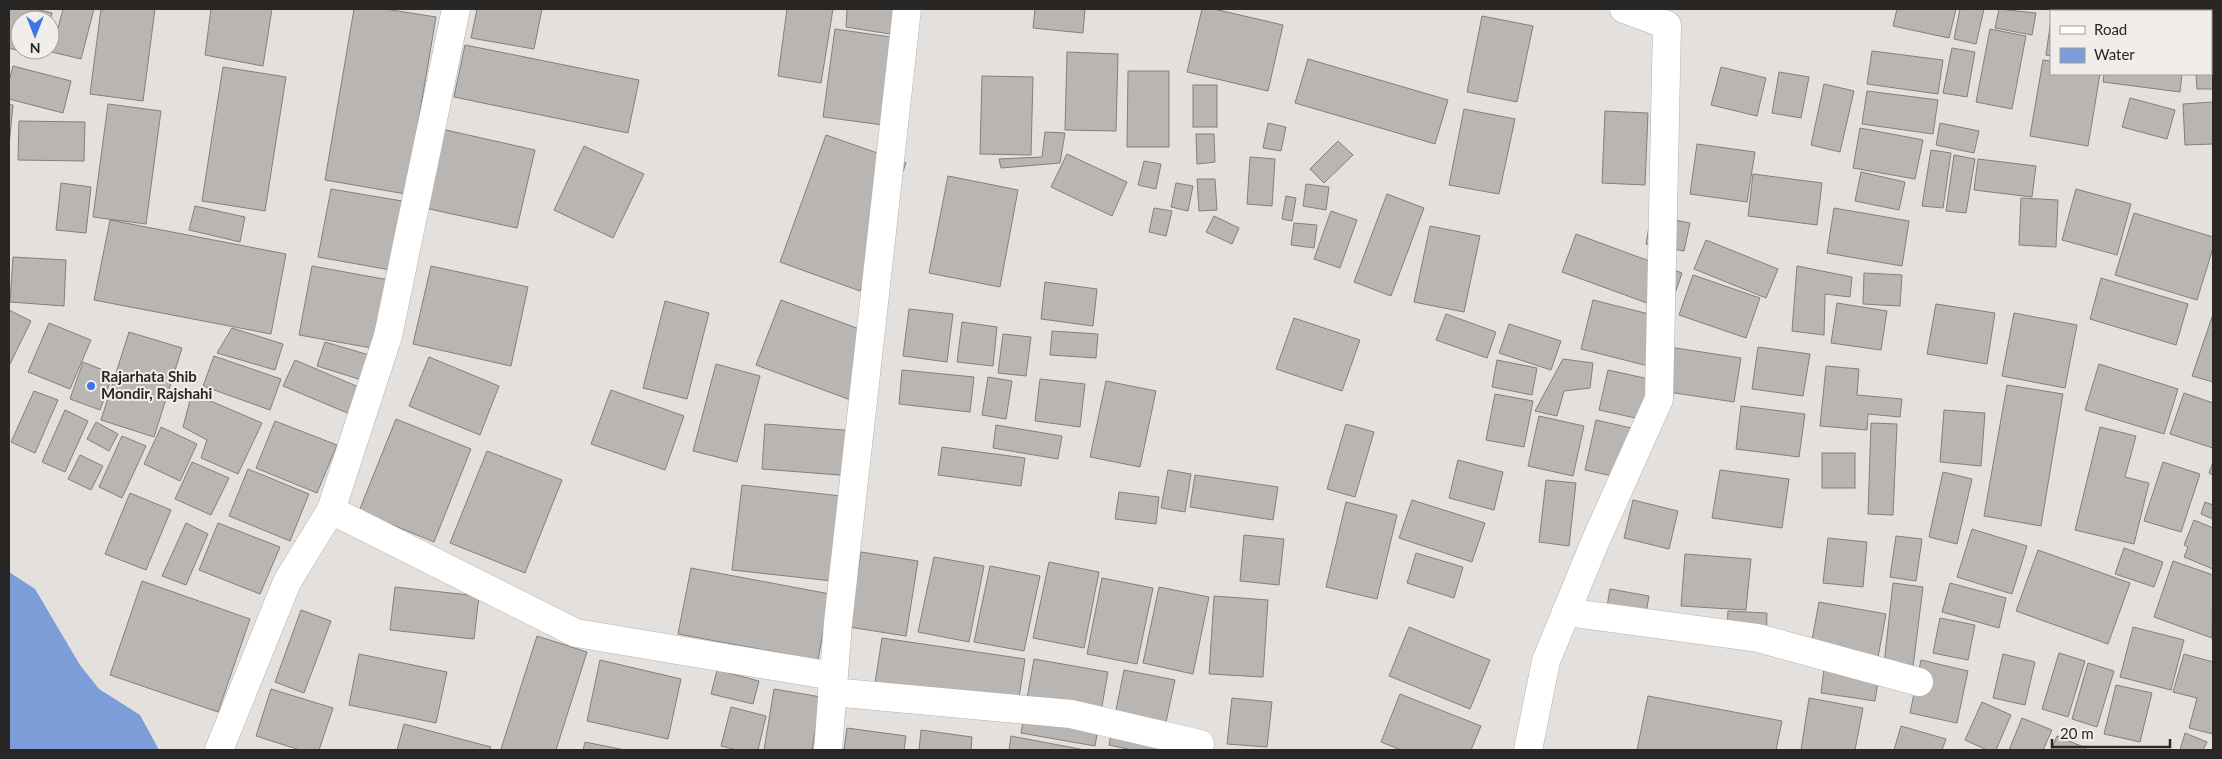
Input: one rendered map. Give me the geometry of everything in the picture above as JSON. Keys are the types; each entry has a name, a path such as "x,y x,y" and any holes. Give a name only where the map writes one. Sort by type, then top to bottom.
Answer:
{"street":[{"path":"219,750 288,582 330,510 388,336 456,9"},
{"path":"828,750 838,623 907,9"},
{"path":"1528,750 1546,661 1659,399 1667,24 1624,9"},
{"path":"330,510 576,633 833,684 1071,714 1200,744"},
{"path":"1566,612 1758,638 1919,682"}],"water":[{"path":"9,572 35,589 80,665 99,689 140,715 159,750 9,750"}],"building":[{"path":"9,9 40,10 10,10 9,48"},
{"path":"63,9 94,9 81,59 60,54 60,21"},
{"path":"101,9 155,9 143,101 90,94"},
{"path":"211,9 272,9 263,66 205,55"},
{"path":"354,9 385,9 436,17 406,194 325,180"},
{"path":"477,9 542,9 534,49 471,38"},
{"path":"787,9 833,9 821,83 778,76"},
{"path":"847,9 894,9 890,34 846,27"},
{"path":"1035,9 1085,9 1083,33 1033,28"},
{"path":"1202,9 1214,9 1283,25 1268,91 1187,72"},
{"path":"1897,9 1956,9 1949,38 1893,26"},
{"path":"1960,9 1984,9 1976,44 1954,39"},
{"path":"1999,9 2036,13 2032,35 1995,28"},
{"path":"2125,9 2136,10 2052,10"},
{"path":"1482,16 1533,26 1517,102 1467,92"},
{"path":"2050,26 2050,56 2046,55"},
{"path":"835,29 911,40 898,127 823,117"},
{"path":"1990,29 2026,36 2012,109 1976,102"},
{"path":"2213,33 2213,89 2197,89 2196,75 2212,75"},
{"path":"465,45 639,80 628,133 454,97"},
{"path":"1952,48 1975,52 1967,97 1943,93"},
{"path":"1872,51 1943,60 1938,94 1867,84"},
{"path":"1067,52 1118,54 1116,131 1065,130"},
{"path":"1308,59 1448,100 1435,144 1295,103"},
{"path":"2043,60 2050,61 2050,75 2100,75 2088,146 2030,136"},
{"path":"13,66 71,81 63,113 9,99 9,81"},
{"path":"223,67 286,77 265,211 202,201"},
{"path":"1721,67 1766,78 1757,116 1711,105"},
{"path":"1128,71 1169,71 1169,147 1127,147"},
{"path":"1779,72 1809,77 1801,118 1772,113"},
{"path":"2104,75 2182,75 2180,92 2103,82"},
{"path":"982,76 1033,77 1031,155 980,154"},
{"path":"1824,84 1854,91 1840,152 1811,145"},
{"path":"1193,85 1217,85 1217,127 1193,127"},
{"path":"1867,91 1938,100 1933,134 1862,124"},
{"path":"2130,98 2175,110 2167,139 2122,127"},
{"path":"2213,102 2213,144 2185,145 2183,104"},
{"path":"9,104 13,105 9,146"},
{"path":"108,104 161,111 146,224 93,217"},
{"path":"1464,109 1515,119 1499,194 1449,185"},
{"path":"1605,111 1648,113 1645,185 1602,183"},
{"path":"19,121 85,122 84,161 18,160"},
{"path":"1268,123 1286,127 1281,151 1263,148"},
{"path":"1940,123 1979,131 1974,153 1936,145"},
{"path":"437,128 535,150 517,228 420,207"},
{"path":"1860,128 1923,140 1915,179 1853,168"},
{"path":"1045,132 1065,133 1060,163 1001,168 999,159 1042,157"},
{"path":"1196,134 1214,134 1215,162 1197,164"},
{"path":"826,135 906,163 860,291 780,262"},
{"path":"1338,141 1353,155 1324,183 1310,169"},
{"path":"1697,144 1755,152 1747,202 1690,194"},
{"path":"584,146 644,174 613,238 554,210"},
{"path":"1931,150 1951,153 1943,208 1922,206"},
{"path":"1067,154 1127,182 1112,216 1051,187"},
{"path":"1954,155 1975,159 1966,213 1946,211"},
{"path":"1250,157 1275,159 1272,206 1247,204"},
{"path":"1978,159 2036,166 2032,197 1974,190"},
{"path":"1144,161 1161,164 1156,189 1138,185"},
{"path":"1861,172 1905,182 1899,210 1855,201"},
{"path":"1753,174 1822,183 1817,225 1748,216"},
{"path":"948,176 1018,190 1000,287 929,273"},
{"path":"1197,179 1215,179 1217,210 1199,211"},
{"path":"61,183 91,187 86,233 56,230"},
{"path":"1176,183 1193,186 1188,211 1171,207"},
{"path":"1306,184 1329,187 1326,210 1303,206"},
{"path":"331,189 408,202 396,271 318,257"},
{"path":"2076,189 2131,204 2117,255 2062,240"},
{"path":"1387,194 1424,208 1391,296 1354,282"},
{"path":"1286,196 1296,198 1292,221 1282,219"},
{"path":"2021,198 2058,200 2056,247 2019,245"},
{"path":"195,206 245,217 240,242 189,230"},
{"path":"1154,208 1172,211 1166,236 1149,232"},
{"path":"1834,208 1909,221 1902,266 1827,253"},
{"path":"1331,211 1357,220 1340,268 1314,259"},
{"path":"2134,213 2213,237 2213,248 2197,300 2115,275"},
{"path":"1651,215 1690,223 1684,251 1646,244"},
{"path":"1214,216 1239,228 1232,244 1206,232"},
{"path":"110,220 286,254 271,334 94,300"},
{"path":"1294,223 1317,225 1314,248 1291,245"},
{"path":"1430,226 1480,236 1464,312 1414,302"},
{"path":"1576,234 1682,273 1669,311 1562,272"},
{"path":"1706,240 1778,269 1766,298 1694,269"},
{"path":"13,257 66,260 64,306 10,302"},
{"path":"312,266 389,280 377,349 299,335"},
{"path":"431,266 528,287 511,366 413,344"},
{"path":"1797,266 1852,277 1850,297 1825,294 1824,335 1792,331"},
{"path":"1864,273 1902,275 1900,306 1863,304"},
{"path":"1693,275 1760,298 1746,338 1679,315"},
{"path":"2101,278 2188,304 2176,345 2090,319"},
{"path":"1045,282 1097,289 1093,326 1041,319"},
{"path":"781,300 881,337 856,402 756,365"},
{"path":"1593,300 1669,319 1656,368 1581,349"},
{"path":"665,301 709,313 687,399 643,388"},
{"path":"1837,303 1887,311 1881,350 1831,343"},
{"path":"1936,304 1995,313 1987,364 1927,354"},
{"path":"909,309 953,314 947,362 903,356"},
{"path":"9,310 31,321 9,366"},
{"path":"2014,313 2077,325 2065,388 2002,376"},
{"path":"1446,314 1496,332 1487,358 1436,340"},
{"path":"2213,314 2213,382 2192,376"},
{"path":"1294,318 1360,340 1342,391 1276,369"},
{"path":"962,322 997,327 993,366 957,362"},
{"path":"49,323 91,340 70,389 28,372"},
{"path":"1509,324 1561,341 1551,370 1499,353"},
{"path":"232,328 283,344 275,370 217,353"},
{"path":"1052,331 1098,334 1096,358 1050,355"},
{"path":"129,332 182,348 154,437 101,420"},
{"path":"1003,334 1031,337 1026,376 998,373"},
{"path":"325,342 376,357 368,382 317,366"},
{"path":"1669,347 1741,358 1734,402 1662,391"},
{"path":"1758,347 1810,354 1803,396 1752,389"},
{"path":"214,356 281,379 270,410 203,386"},
{"path":"429,357 499,386 480,435 409,406"},
{"path":"1563,359 1593,363 1590,388 1564,391 1557,416 1535,411"},
{"path":"295,360 368,391 357,417 283,386"},
{"path":"1497,360 1537,368 1532,395 1492,387"},
{"name":"Rajarhata Shib Mondir, Rajshahi","path":"83,362 113,374 100,410 70,399"},
{"path":"716,364 760,376 737,462 693,451"},
{"path":"2099,364 2178,389 2164,434 2085,410"},
{"path":"1826,366 1859,369 1857,395 1902,399 1900,417 1868,414 1867,430 1820,426"},
{"path":"902,370 974,377 970,412 899,404"},
{"path":"1608,370 1658,381 1649,421 1599,410"},
{"path":"988,377 1012,381 1006,419 982,415"},
{"path":"1040,379 1085,384 1080,427 1035,421"},
{"path":"1106,381 1156,391 1140,467 1090,457"},
{"path":"2007,385 2063,394 2041,526 1984,516"},
{"path":"611,390 684,416 665,470 591,444"},
{"path":"34,391 58,400 35,453 11,442"},
{"path":"192,393 262,423 238,474 201,458 207,440 183,427"},
{"path":"2184,393 2213,403 2213,448 2170,434"},
{"path":"1495,394 1533,401 1524,447 1486,440"},
{"path":"1741,406 1805,414 1799,457 1736,449"},
{"path":"65,410 88,421 65,472 42,462"},
{"path":"1944,410 1985,413 1981,466 1940,462"},
{"path":"1539,416 1584,426 1573,476 1528,466"},
{"path":"396,419 471,449 434,542 359,511"},
{"path":"1596,420 1640,430 1630,480 1585,470"},
{"path":"275,421 337,445 317,493 256,468"},
{"path":"96,422 118,434 109,451 87,439"},
{"path":"1871,423 1897,424 1893,515 1868,514"},
{"path":"765,424 856,431 852,476 762,469"},
{"path":"1346,424 1374,432 1355,497 1327,489"},
{"path":"996,425 1062,436 1058,459 993,448"},
{"path":"161,427 197,444 180,481 144,464"},
{"path":"2100,427 2136,436 2125,477 2149,483 2134,544 2075,530"},
{"path":"122,436 146,446 122,498 99,487"},
{"path":"942,447 1025,458 1021,486 938,475"},
{"path":"487,451 562,480 525,573 450,543"},
{"path":"1822,453 1855,453 1855,488 1822,488"},
{"path":"80,455 103,466 91,490 68,479"},
{"path":"1458,460 1503,472 1494,510 1449,498"},
{"path":"192,462 229,478 211,515 175,499"},
{"path":"2163,462 2200,474 2181,532 2144,521"},
{"path":"2213,462 2213,475 2209,473"},
{"path":"248,469 309,494 290,541 229,516"},
{"path":"1168,470 1191,474 1185,512 1161,508"},
{"path":"1720,470 1789,479 1782,528 1712,518"},
{"path":"1943,472 1972,479 1957,544 1929,537"},
{"path":"1195,475 1278,487 1273,520 1190,507"},
{"path":"1546,480 1576,483 1569,546 1539,542"},
{"path":"742,485 841,496 832,581 732,570"},
{"path":"1119,492 1159,497 1156,524 1115,519"},
{"path":"130,493 171,510 146,570 105,554"},
{"path":"1412,500 1485,523 1472,562 1399,538"},
{"path":"1633,500 1678,511 1669,549 1624,538"},
{"path":"1346,502 1397,515 1377,599 1326,587"},
{"path":"2205,502 2213,505 2213,519 2201,514"},
{"path":"2194,520 2213,528 2213,569 2184,557 2188,547 2184,545"},
{"path":"186,523 208,534 186,585 162,576"},
{"path":"218,523 280,547 260,594 199,570"},
{"path":"1972,529 2027,546 2012,594 1957,577"},
{"path":"1244,535 1284,539 1279,585 1240,581"},
{"path":"1896,536 1922,539 1916,581 1890,577"},
{"path":"1828,538 1867,542 1863,587 1823,583"},
{"path":"2124,548 2163,562 2154,587 2115,574"},
{"path":"2038,550 2130,583 2108,644 2016,611"},
{"path":"861,552 918,561 906,636 849,627"},
{"path":"1416,553 1463,567 1454,598 1407,583"},
{"path":"1685,554 1751,559 1746,610 1681,606"},
{"path":"934,557 984,566 969,642 918,632"},
{"path":"2173,561 2213,575 2212,638 2154,617"},
{"path":"1049,562 1099,572 1084,648 1033,638"},
{"path":"990,566 1040,576 1024,651 974,642"},
{"path":"691,568 830,594 818,660 678,634"},
{"path":"1102,578 1153,588 1137,664 1087,654"},
{"path":"142,581 250,619 218,712 110,675"},
{"path":"1893,583 1923,587 1913,667 1884,664"},
{"path":"1950,583 2006,598 1999,628 1942,612"},
{"path":"395,587 479,596 474,639 390,630"},
{"path":"1159,587 1209,597 1193,674 1143,663"},
{"path":"1610,589 1649,596 1645,619 1606,612"},
{"path":"1214,596 1268,600 1263,677 1209,674"},
{"path":"1819,602 1886,614 1877,663 1810,651"},
{"path":"301,610 331,621 304,693 275,682"},
{"path":"1728,611 1767,613 1766,644 1726,642"},
{"path":"1940,618 1975,625 1968,660 1933,653"},
{"path":"1409,627 1490,660 1470,709 1389,676"},
{"path":"2133,627 2184,640 2171,690 2120,677"},
{"path":"537,636 587,652 556,750 503,750 501,749"},
{"path":"882,638 1025,659 1018,704 875,683"},
{"path":"2059,653 2085,661 2068,717 2042,709"},
{"path":"359,654 447,672 436,723 349,705"},
{"path":"2003,654 2035,662 2025,705 1993,698"},
{"path":"2184,654 2213,662 2213,734 2189,728 2197,698 2173,692"},
{"path":"1034,659 1108,672 1095,746 1021,733"},
{"path":"600,660 681,679 668,739 587,721"},
{"path":"1921,660 1968,671 1957,723 1910,713"},
{"path":"1825,661 1880,669 1875,701 1821,693"},
{"path":"2088,663 2114,671 2097,727 2072,719"},
{"path":"717,670 759,681 753,704 711,694"},
{"path":"1124,670 1175,680 1160,750 1132,750 1109,745"},
{"path":"2116,685 2152,693 2140,742 2104,734"},
{"path":"271,689 333,708 319,750 300,750 256,736"},
{"path":"774,689 821,697 812,750 764,750"},
{"path":"1400,694 1481,726 1471,750 1401,750 1381,742"},
{"path":"1648,696 1782,721 1776,750 1637,750"},
{"path":"1232,698 1272,702 1267,747 1227,744"},
{"path":"1809,698 1863,708 1855,750 1801,750"},
{"path":"1982,702 2011,715 1996,750 1987,750 1965,740"},
{"path":"731,707 766,716 758,750 737,750 721,746"},
{"path":"2022,718 2052,730 2043,750 2009,750"},
{"path":"404,724 491,747 490,750 397,750"},
{"path":"1901,726 1946,739 1942,750 1894,750"},
{"path":"847,728 906,736 904,750 844,750"},
{"path":"921,730 972,737 971,750 919,750"},
{"path":"2185,733 2207,742 2203,750 2180,750"},
{"path":"1011,736 1085,750 1009,750"},
{"path":"2057,736 2086,748 2085,750 2051,750"},
{"path":"585,742 625,750 583,750"}],"place":[{"name":"Rajarhata Shib Mondir, Rajshahi","path":"91,386"}]}
